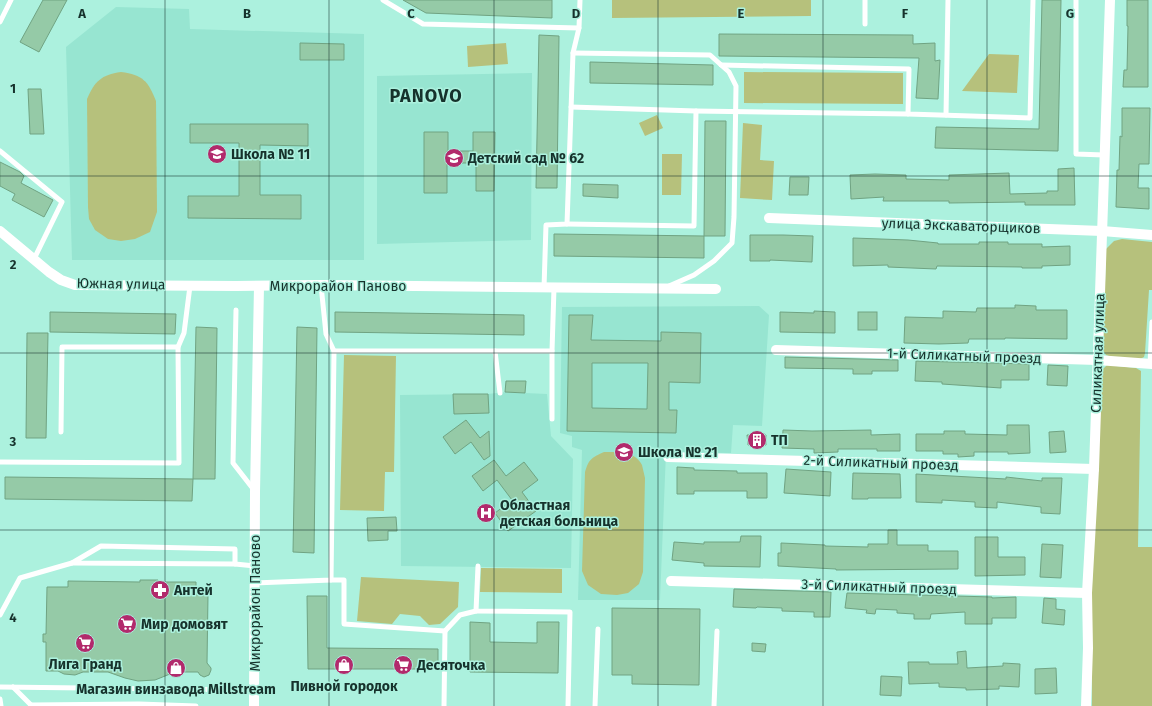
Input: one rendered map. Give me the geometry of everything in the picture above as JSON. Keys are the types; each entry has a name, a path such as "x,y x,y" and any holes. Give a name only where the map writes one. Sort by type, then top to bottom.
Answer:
{"street":[{"name":"Силикатная улица","path":"1086,706 1088,648 1087,593 1094,469 1110,0"},
{"name":"улица Экскаваторщиков","path":"769,218 1102,231 1152,235"},
{"name":"Южная улица","path":"0,231 49,272 61,280 75,285 259,286"},
{"name":"Микрорайон Паново","path":"254,706 255,492 259,286 321,285 716,289"},
{"name":"1-й Силикатный проезд","path":"776,350 1097,360 1151,364"},
{"name":"2-й Силикатный проезд","path":"668,457 1094,469"},
{"name":"3-й Силикатный проезд","path":"671,581 1087,593"}],"lane":[{"path":"0,22 11,0"},
{"path":"383,0 423,24 579,28"},
{"path":"567,224 573,53 579,28 580,0"},
{"path":"865,0 865,24"},
{"path":"946,115 948,0"},
{"path":"571,107 1030,118 1033,0"},
{"path":"1076,0 1076,154 1104,155"},
{"path":"573,53 710,55 729,72 736,86 734,217 732,243 714,261 694,275 663,289"},
{"path":"721,65 909,69 908,114"},
{"path":"552,419 552,351 546,225 694,226 696,111"},
{"path":"0,151 62,202 34,259"},
{"path":"321,285 326,334 334,351 331,580"},
{"path":"0,462 179,463 178,347 184,333 190,286"},
{"path":"236,310 233,463 255,492"},
{"path":"1151,364 1152,322"},
{"path":"61,432 62,347 178,347"},
{"path":"334,351 552,351"},
{"path":"495,351 500,393"},
{"path":"0,615 20,578 72,563 101,546 235,549 235,564"},
{"path":"72,563 235,564 255,566"},
{"path":"476,611 478,566"},
{"path":"254,583 344,580 344,624 445,632"},
{"path":"444,706 445,632 460,615 476,611 570,612 568,706"},
{"path":"595,706 598,629"},
{"path":"714,706 717,631"},
{"path":"0,687 254,690"},
{"path":"13,688 31,705 139,704 196,706"},
{"path":"0,699 1,706"}],"shaded area":[{"path":"612,0 811,0 811,16 612,18"},
{"name":"Школа № 11","path":"116,7 189,9 190,29 364,34 364,260 72,260 66,47"},
{"path":"506,43 508,64 468,67 467,46"},
{"path":"989,54 1019,55 1017,93 962,91"},
{"path":"121,72 135,75 144,80 150,88 156,101 157,212 150,232 135,239 121,241 108,239 95,230 89,219 87,99 96,83 108,75"},
{"path":"744,72 903,73 903,104 744,103"},
{"name":"Детский сад № 62","path":"532,73 531,240 377,244 377,76"},
{"path":"657,115 663,128 645,136 639,123"},
{"path":"743,123 762,125 760,160 774,161 772,200 740,198"},
{"path":"662,154 682,154 681,195 662,195"},
{"path":"1122,239 1152,242 1152,290 1149,290 1145,353 1144,357 1140,359 1112,357 1106,355 1103,350 1106,249 1114,241"},
{"name":"Школа № 21","path":"759,306 769,315 762,426 733,425 731,453 666,452 660,600 578,600 582,450 572,447 572,436 560,433 562,307"},
{"path":"344,355 396,356 394,472 385,472 384,511 340,510"},
{"path":"1107,365 1136,368 1141,371 1138,547 1152,547 1152,706 1092,706 1092,585 1101,371"},
{"name":"Областная детская больница","path":"505,392 547,394 551,436 573,459 571,568 401,566 400,395 488,394"},
{"path":"604,452 626,453 635,457 642,465 645,478 643,572 639,584 628,593 617,595 601,594 588,585 582,571 585,472 591,459"},
{"path":"481,568 562,569 562,593 480,592"},
{"path":"361,577 459,582 458,607 440,624 429,625 420,616 400,614 392,624 357,621"}],"building":[{"path":"43,0 67,0 39,52 20,42"},
{"path":"403,0 552,0 552,18 426,13"},
{"path":"1042,0 1061,0 1058,151 935,148 936,127 1039,129"},
{"path":"1127,0 1148,0 1148,87 1123,87 1124,70 1127,70"},
{"path":"719,34 913,35 913,44 935,43 935,61 940,60 938,99 916,98 919,58 719,56"},
{"path":"539,35 559,36 557,188 536,188"},
{"path":"300,43 344,44 344,60 300,60"},
{"path":"590,62 713,65 713,85 590,83"},
{"path":"28,89 41,89 44,134 30,134"},
{"path":"1122,108 1150,108 1149,164 1139,164 1138,188 1149,188 1149,209 1116,207 1120,136 1122,137"},
{"path":"705,121 726,121 725,236 704,236"},
{"path":"190,124 308,124 308,146 260,145 260,195 301,195 301,219 188,218 188,196 239,196 239,143 190,143"},
{"path":"424,132 448,132 448,151 473,151 473,132 495,132 494,191 476,191 476,163 447,163 447,193 424,193"},
{"path":"0,162 20,172 24,176 21,183 53,200 44,217 12,200 15,194 0,186"},
{"path":"1074,168 1075,205 1025,205 1025,202 949,203 949,201 883,201 884,197 851,199 850,175 906,175 906,179 949,180 949,175 1009,173 1010,194 1047,193 1047,191 1058,191 1058,169"},
{"path":"790,177 809,177 808,195 789,195"},
{"path":"583,184 618,185 618,198 583,196"},
{"path":"554,234 704,236 704,258 554,256"},
{"path":"750,235 813,236 812,262 770,260 750,261"},
{"path":"853,238 908,240 938,244 1008,242 1008,244 1042,244 1042,247 1070,246 1070,265 1042,266 1042,268 937,266 936,269 888,267 888,265 853,266"},
{"path":"1015,305 1036,306 1036,310 1067,310 1067,339 1005,338 969,339 968,343 904,343 905,317 943,318 943,311 976,312 977,308 1015,308"},
{"path":"814,311 835,312 835,333 780,332 780,312 814,313"},
{"path":"50,312 176,314 175,334 50,332"},
{"path":"335,312 524,315 524,335 335,332"},
{"path":"858,312 877,312 877,330 858,330"},
{"path":"569,315 593,315 591,340 661,341 661,332 701,333 700,383 669,382 669,410 677,410 676,433 567,431","holes":["592,363 648,363 647,409 592,408"]},
{"path":"196,327 217,328 215,479 193,479"},
{"path":"297,327 317,328 314,553 293,552"},
{"path":"27,333 48,333 46,438 26,438"},
{"path":"785,357 898,360 898,371 872,371 872,374 853,374 853,369 785,368"},
{"path":"916,361 1029,364 1029,380 1001,380 1001,388 915,381"},
{"path":"1048,365 1068,366 1067,386 1047,385"},
{"path":"506,381 526,381 525,393 505,392"},
{"path":"453,394 488,394 489,413 454,414"},
{"path":"466,420 480,438 489,431 490,456 484,460 471,442 455,454 443,437"},
{"path":"1007,425 1029,425 1030,453 1008,454 1008,452 974,452 974,456 958,457 958,454 943,454 943,451 916,451 916,434 944,434 944,431 965,431 965,434 1007,435"},
{"path":"783,430 871,430 871,435 900,434 900,451 877,451 877,449 838,449 838,452 814,453 814,449 782,448"},
{"path":"1064,431 1066,452 1050,453 1049,432"},
{"name":"ТП","path":"747,435 766,435 766,445 748,445"},
{"path":"494,460 506,476 524,462 538,480 522,492 536,511 508,531 495,513 512,500 497,480 483,491 472,476"},
{"path":"677,467 694,468 694,470 737,471 737,473 767,473 767,498 747,498 747,491 694,491 694,494 677,494"},
{"path":"786,469 831,472 830,496 784,493"},
{"path":"853,473 900,474 901,498 852,499"},
{"path":"916,474 1006,479 1006,477 1042,481 1042,478 1062,478 1060,514 1041,513 1041,507 997,502 997,508 975,507 975,502 942,500 942,503 916,502"},
{"path":"5,477 193,479 192,501 5,499"},
{"path":"396,517 397,531 388,531 388,540 368,541 367,518"},
{"path":"888,530 897,530 897,545 928,545 928,551 958,551 958,569 836,570 778,566 778,553 781,553 781,543 868,547 868,544 888,544"},
{"path":"741,536 761,536 760,567 704,566 704,563 672,560 674,542 704,544 704,542 740,542"},
{"path":"975,537 998,537 998,557 1025,557 1025,575 975,576"},
{"path":"1042,544 1063,545 1061,578 1040,577"},
{"name":"Мир домовят","path":"140,580 158,580 158,582 196,582 196,595 208,595 207,663 211,668 209,675 204,677 198,672 175,672 155,680 138,681 108,672 83,672 75,675 64,674 58,671 46,671 46,642 43,642 43,634 46,634 47,587 68,587 68,581 140,582"},
{"path":"734,589 831,592 830,617 814,617 814,612 782,611 782,608 733,607"},
{"path":"847,593 992,598 1016,597 1016,618 992,618 992,624 965,624 965,612 931,614 930,619 914,619 914,614 897,613 897,610 876,609 875,614 866,613 867,610 845,608"},
{"path":"307,596 327,596 327,648 438,649 438,669 308,669"},
{"path":"1044,598 1056,599 1056,609 1065,610 1064,625 1042,623"},
{"path":"612,608 700,609 699,685 632,684 632,675 612,675"},
{"path":"470,622 490,623 490,642 537,643 537,622 559,622 558,673 470,672"},
{"path":"752,643 766,644 765,652 752,651"},
{"path":"966,651 967,668 1003,666 1003,663 1020,664 1019,687 999,686 999,689 966,690 966,688 939,687 939,683 909,684 908,662 958,664 957,652"},
{"path":"1056,668 1057,693 1035,694 1035,669"},
{"path":"881,676 902,677 901,696 880,695"}],"place":[{"name":"Школа № 11","path":"217,154"},
{"name":"Детский сад № 62","path":"454,158"},
{"name":"ТП","path":"757,440"},
{"name":"Школа № 21","path":"624,452"},
{"name":"Областная детская больница","path":"486,513"},
{"name":"Антей","path":"160,590"},
{"name":"Мир домовят","path":"127,624"},
{"name":"Лига Гранд","path":"85,643"},
{"name":"Пивной городок","path":"344,665"},
{"name":"Десяточка","path":"403,665"},
{"name":"Магазин винзавода Millstream","path":"176,668"}],"district":[{"name":"PANOVO","path":"426,96"}]}
